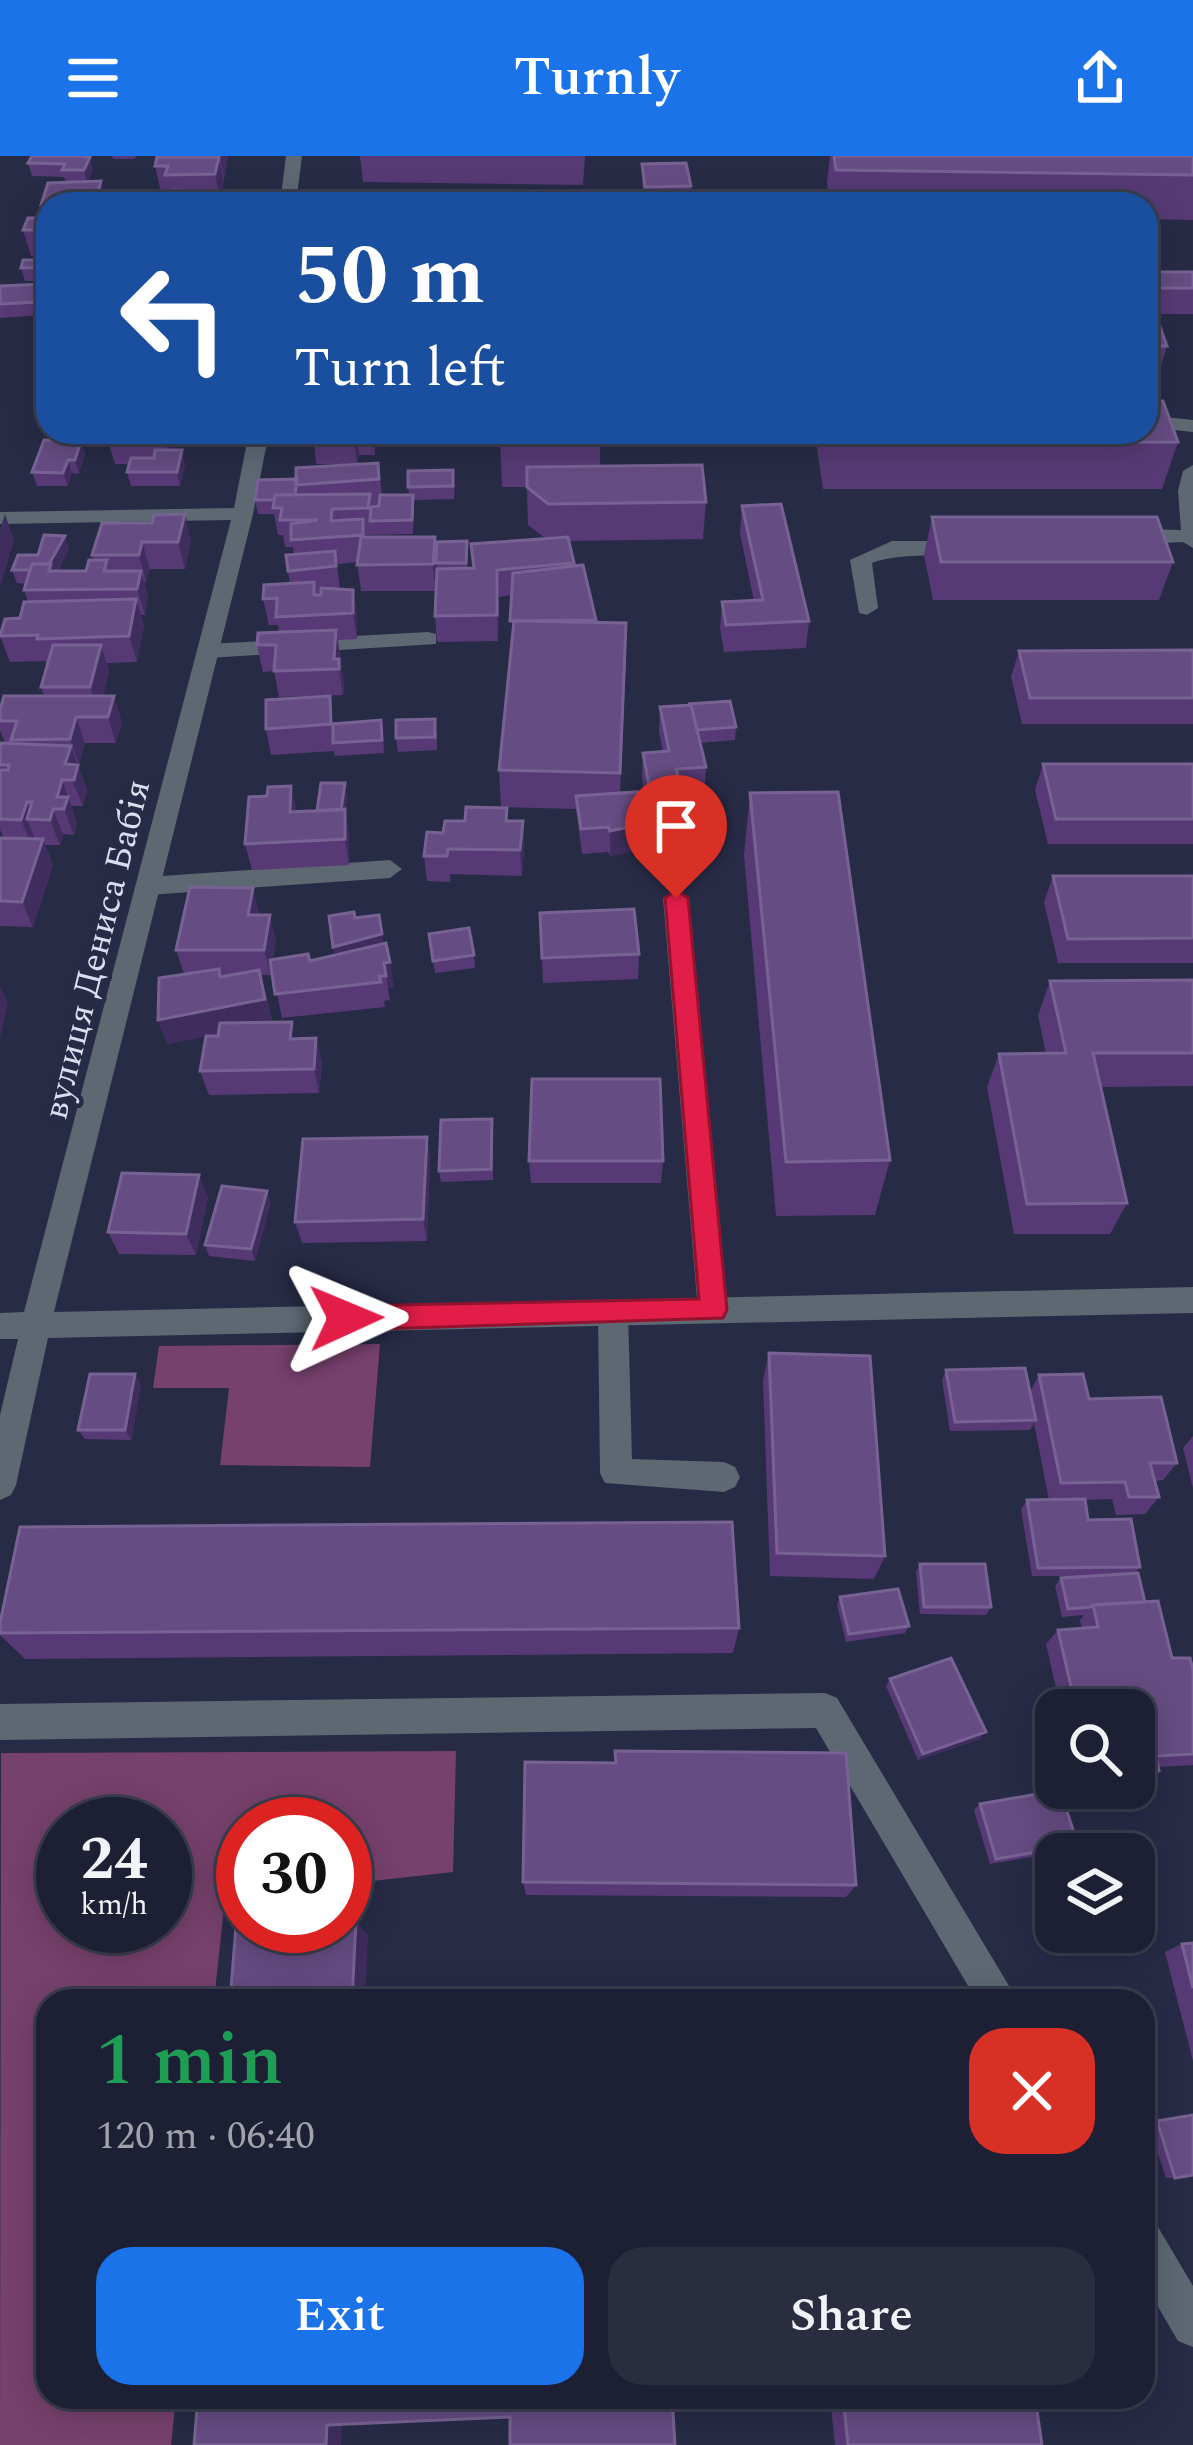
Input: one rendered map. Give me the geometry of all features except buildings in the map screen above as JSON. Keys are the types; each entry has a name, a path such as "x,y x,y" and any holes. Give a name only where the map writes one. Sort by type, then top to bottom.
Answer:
{"street":[{"path":"290,192 294,156"},
{"path":"1158,422 1193,426"},
{"name":"вулиця Дениса Бабія","path":"0,1485 7,1419 36,1325 243,514 257,444"},
{"path":"1109,548 1143,535 1192,539 1188,491 1193,471"},
{"path":"0,518 243,514"},
{"path":"867,608 861,560 892,547 979,548"},
{"path":"208,651 428,639"},
{"path":"148,886 390,869"},
{"path":"676,898 713,1310"},
{"path":"0,1326 1193,1300"},
{"path":"613,1312 616,1473 724,1477"},
{"path":"0,1723 825,1711 992,1989"},
{"path":"1155,2262 1193,2326"}],"shaded area":[{"path":"380,1344 370,1467 220,1465 229,1388 153,1388 159,1346"},
{"path":"456,1751 453,1872 372,1881 372,1797 216,1797 219,1953 215,1989 36,1989 36,2409 175,2409 171,2445 0,2445 1,1753"}],"route":[{"path":"346,1318 713,1310 676,898"}]}
